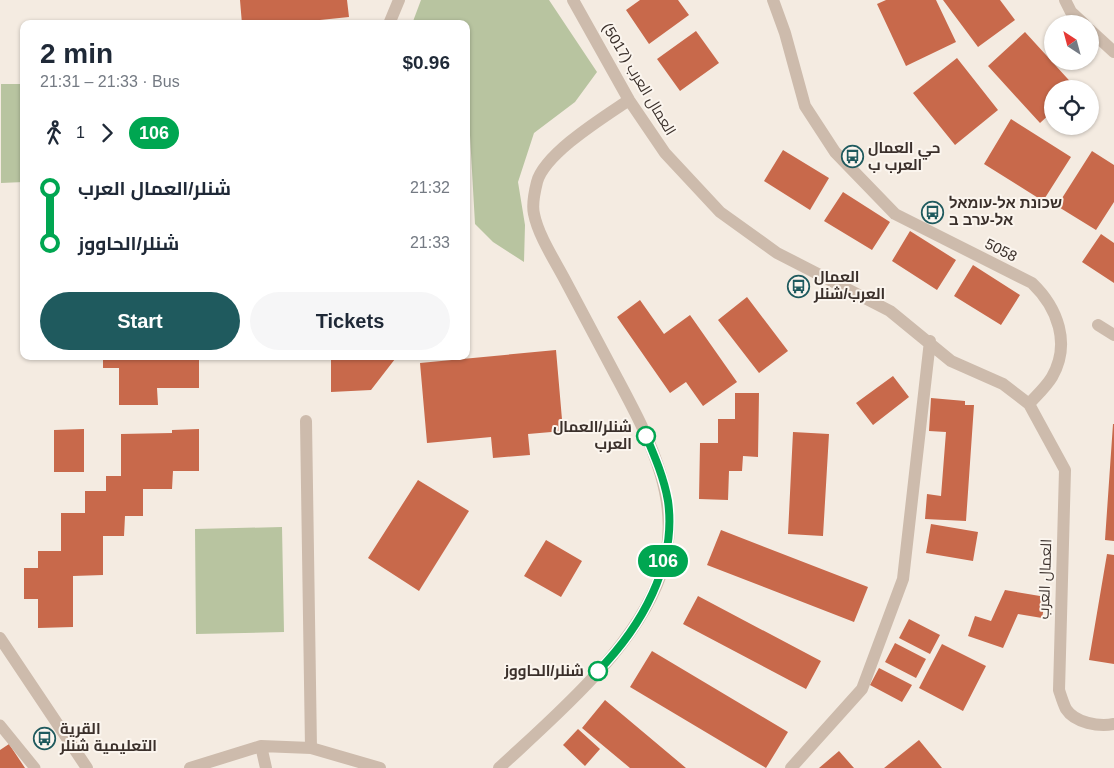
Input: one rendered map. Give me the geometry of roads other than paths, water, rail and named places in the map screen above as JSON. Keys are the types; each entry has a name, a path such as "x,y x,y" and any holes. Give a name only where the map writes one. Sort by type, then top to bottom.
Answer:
{"street":[{"path":"391,20 399,0"},
{"name":"العمال العرب (5017)","path":"573,0 629,100 666,153 720,212 777,253 890,311 930,341 952,361 1003,384 1029,404"},
{"name":"5058","path":"773,0 785,33 805,106 835,152 894,214 1032,283 1044,295 1059,322 1062,350 1052,378 1029,404"},
{"path":"1065,0 1075,15"},
{"path":"1099,38 1114,52"},
{"path":"500,768 611,658 644,614 661,573 668,533 668,502 658,464 638,418 549,251 533,213 537,181 551,159 590,127 629,100"},
{"path":"1098,325 1114,335"},
{"path":"791,768 862,689 903,579 930,341"},
{"name":"العمال العرب","path":"1029,404 1065,470 1059,690 1067,711 1084,722 1105,726 1114,724"},
{"path":"306,421 311,748"},
{"path":"0,638 87,768"},
{"path":"261,746 266,768"},
{"path":"190,768 261,746 311,748 380,768"}],"lane":[{"path":"0,725 36,768"}],"place":[{"name":"حي العمال العرب ب","path":"852,157"},
{"name":"שכונת אל-עומאל אל-ערב ב","path":"933,212"},
{"name":"العمال العرب/شنلر","path":"798,286"},
{"name":"شنلر/العمال العرب","path":"646,436"},
{"name":"شنلر/الحاووز","path":"598,671"},
{"name":"القرية التعليمية شنلر","path":"44,738"}]}
